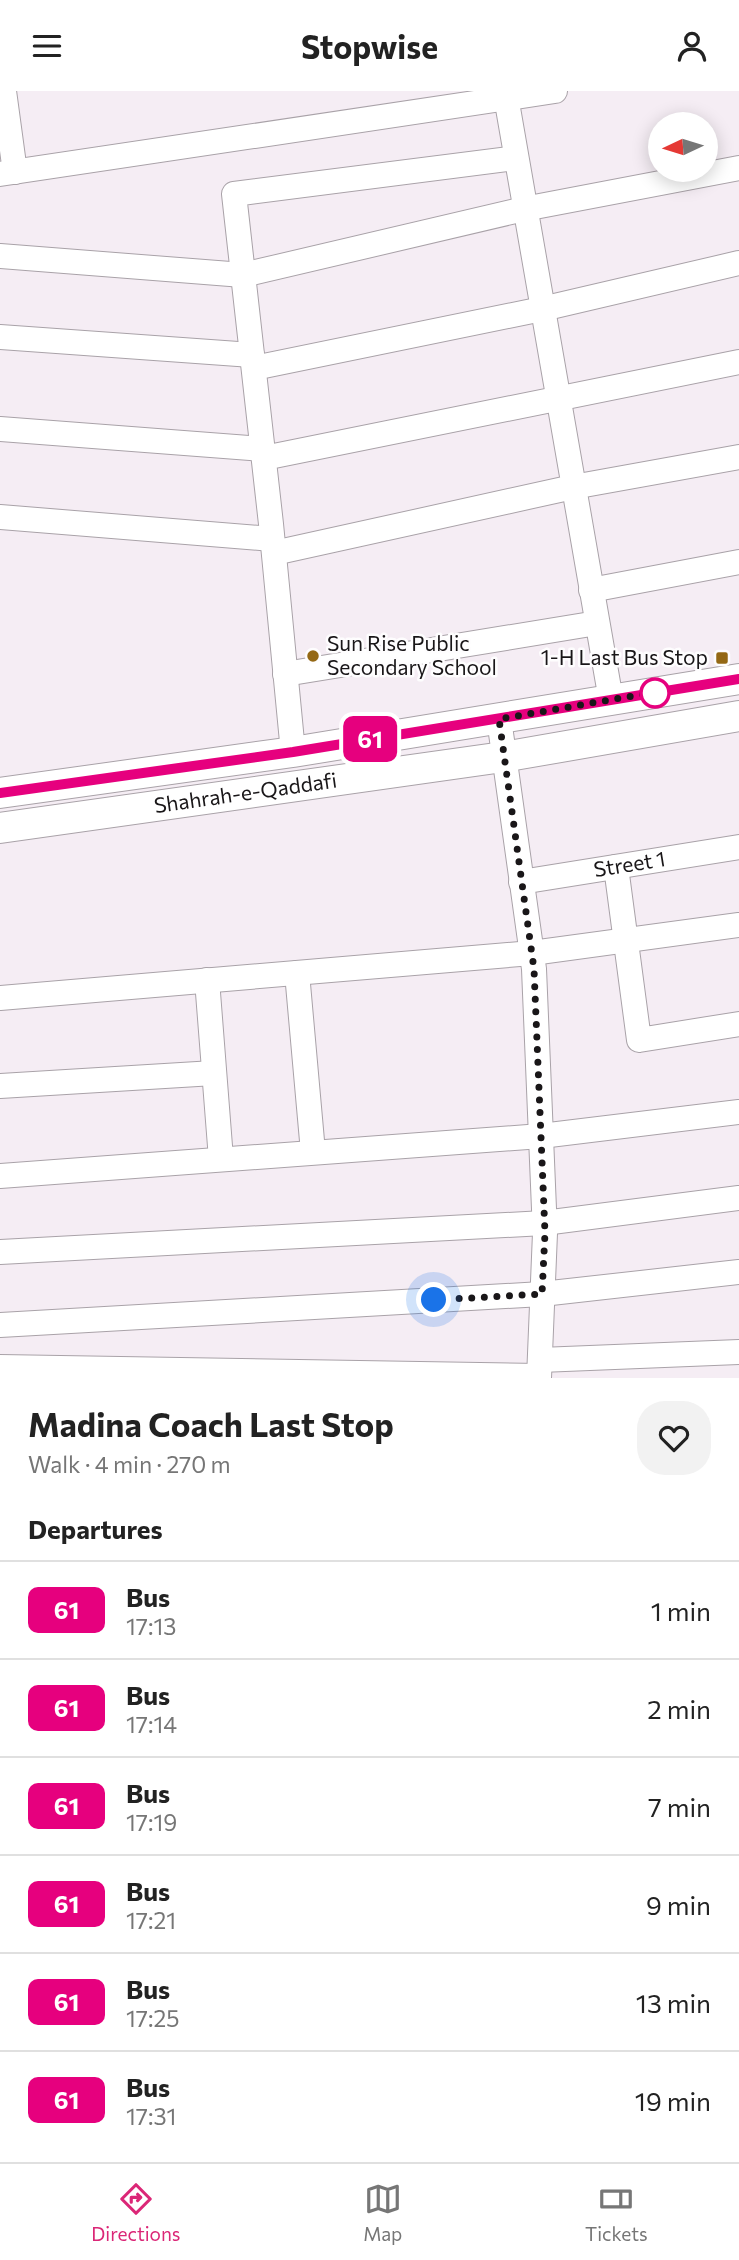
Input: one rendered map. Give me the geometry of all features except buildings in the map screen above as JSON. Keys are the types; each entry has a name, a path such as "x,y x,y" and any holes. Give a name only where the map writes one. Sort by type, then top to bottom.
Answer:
{"main road":[{"name":"Shahrah-e-Qaddafi","path":"0,793 293,752 739,679"},
{"name":"Shahrah-e-Qaddafi","path":"0,828 503,757 739,716"}],"street":[{"path":"4,91 8,173 506,95 555,91"},
{"path":"506,95 611,700"},
{"path":"293,752 234,194 516,158"},
{"path":"0,256 243,275 524,209 739,168"},
{"path":"0,337 253,362 542,309 739,263"},
{"path":"0,429 263,454 739,362"},
{"path":"0,517 273,546 739,457"},
{"path":"591,590 739,562"},
{"path":"285,674 597,623"},
{"path":"499,719 532,953 544,1223 539,1371"},
{"name":"Street 1","path":"522,881 739,847"},
{"path":"616,867 639,1040 739,1024"},
{"path":"0,998 532,953 739,925"},
{"path":"298,973 313,1153"},
{"path":"207,980 221,1159"},
{"path":"0,1086 214,1073"},
{"path":"0,1176 541,1136 739,1112"},
{"path":"0,1252 544,1223 739,1198"},
{"path":"0,1325 542,1294 739,1272"},
{"path":"0,1367 539,1371 739,1352"}],"bus line":[{"name":"61","path":"0,793 293,752 739,679"}],"place":[{"name":"Sun Rise Public Secondary School","path":"313,656"},
{"name":"1-H Last Bus Stop","path":"722,658"}],"route":[{"path":"434,1300 542,1294 545,1233 534,969 499,719 662,691 655,693"}]}
